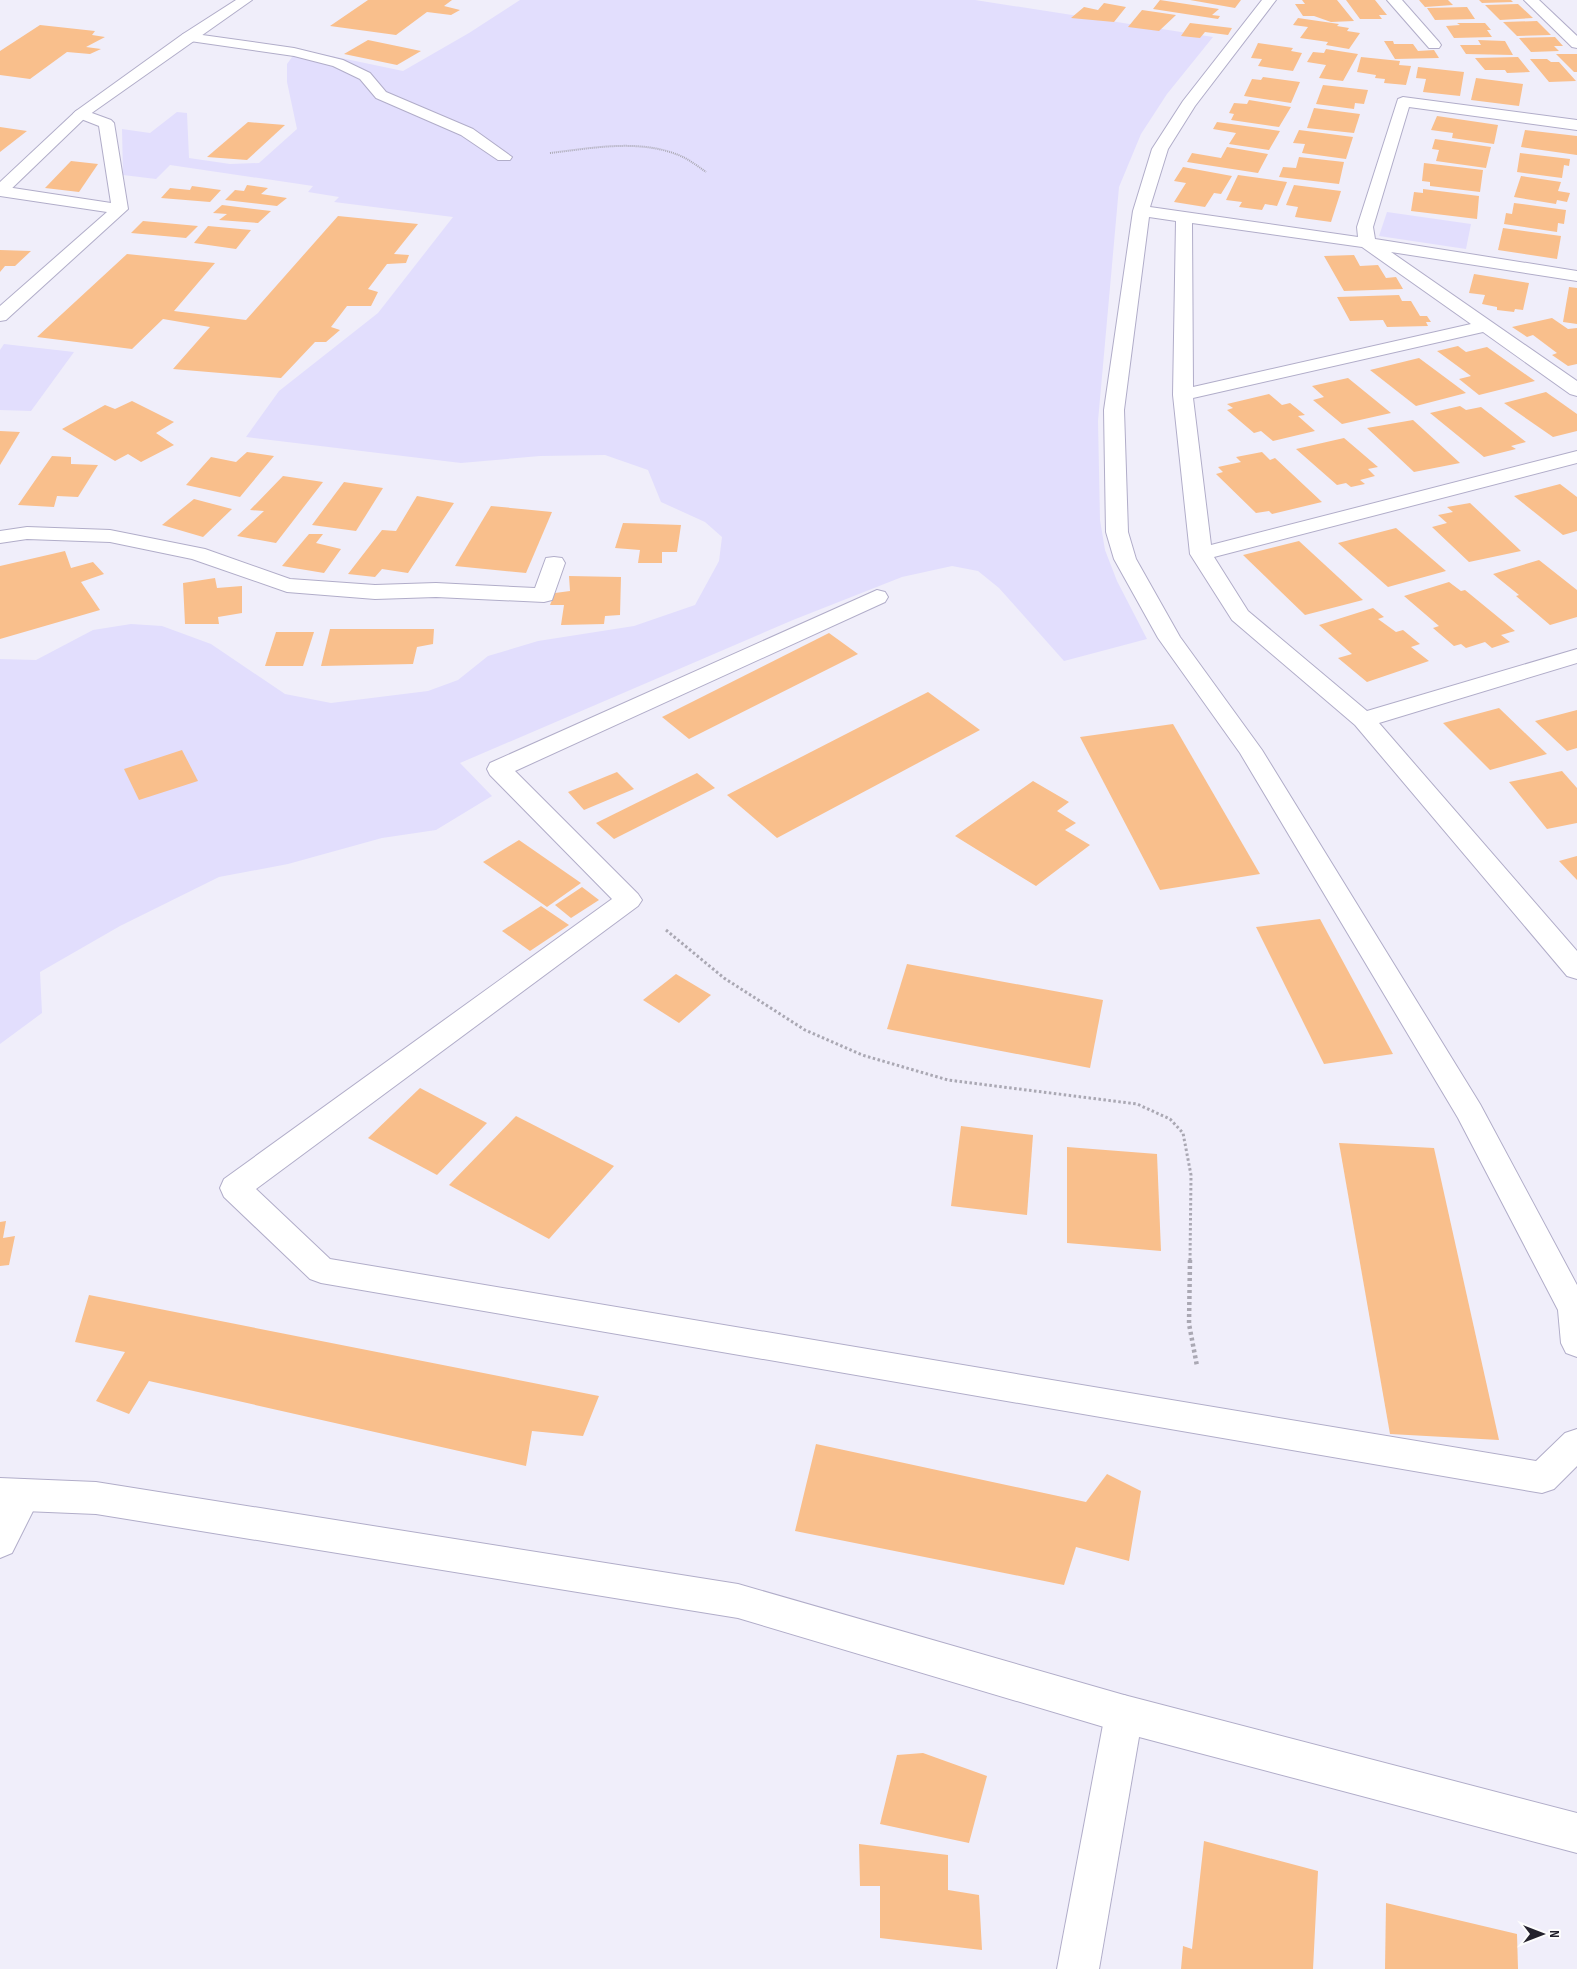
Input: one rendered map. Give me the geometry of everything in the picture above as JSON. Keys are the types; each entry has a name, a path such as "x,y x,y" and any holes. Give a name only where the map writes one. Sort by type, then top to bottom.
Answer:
{"street":[{"path":"2,187 81,114 188,37 245,0"},
{"path":"1269,0 1188,104 1160,149 1141,211 1114,410 1117,532 1125,558 1169,638 1250,750 1470,1112 1574,1310 1577,1344"},
{"path":"1394,0 1434,45"},
{"path":"1531,0 1577,44"},
{"path":"188,37 294,52 338,63 365,76 381,95 467,132 504,157"},
{"path":"1577,125 1403,102 1365,228 1367,243 1577,390"},
{"path":"81,114 106,124 120,209"},
{"path":"2,187 120,209"},
{"path":"0,316 120,209"},
{"path":"1141,211 1367,243 1577,276"},
{"path":"1184,216 1183,395 1201,554 1240,614 1363,720 1577,969"},
{"path":"1183,395 1487,326"},
{"path":"1201,554 1577,457"},
{"path":"0,537 27,533 110,536 197,554 287,585 375,592 436,590 544,595 554,563"},
{"path":"877,596 499,769 629,900 235,1188 321,1270 1542,1478 1577,1444"},
{"path":"1363,720 1577,656"},
{"path":"0,1542 12,1494 96,1498 738,1601 1124,1714 1577,1833"},
{"path":"1078,1969 1124,1714"}],"path":[{"path":"504,157 615,146 658,149 683,157 706,172"},
{"path":"629,900 724,978 805,1030 862,1055 948,1080 1137,1104 1170,1119 1183,1133 1191,1175 1189,1324 1206,1421"}],"shaded area":[{"path":"520,0 975,0 1213,37 1167,94 1141,134 1119,187 1098,421 1100,520 1105,550 1117,581 1147,639 1064,661 999,588 978,571 952,566 902,577 793,620 460,763 492,796 436,830 382,838 288,864 219,877 120,926 40,972 42,1013 0,1044 0,659 36,660 93,630 131,624 162,626 211,644 285,694 331,703 428,691 458,680 488,656 538,641 634,626 695,605 719,561 722,537 705,522 661,502 648,470 605,455 540,456 461,463 246,437 279,391 378,313 453,217 334,202 339,197 308,192 313,186 170,165 156,179 123,175 122,129 150,133 177,112 187,113 189,158 230,164 259,163 297,129 287,82 287,64 298,49 403,71 469,33"},
{"path":"1387,212 1471,224 1466,249 1379,236"},
{"path":"4,344 74,352 31,411 0,410 0,350"}],"building":[{"path":"368,0 452,0 444,6 460,10 451,15 427,12 396,35 330,26"},
{"path":"1160,0 1219,9 1212,15 1220,16 1218,19 1153,9"},
{"path":"1190,0 1241,0 1235,8"},
{"path":"1302,0 1337,0 1354,21 1331,22 1314,16 1303,16 1295,4 1305,4"},
{"path":"1346,0 1375,0 1387,15 1379,15 1382,19 1360,19"},
{"path":"1419,0 1448,0 1453,5 1425,7"},
{"path":"1479,0 1511,0 1513,2 1482,3"},
{"path":"1104,3 1126,7 1114,22 1071,18 1084,7 1098,10"},
{"path":"1518,4 1533,18 1500,20 1485,5"},
{"path":"1467,7 1475,19 1435,20 1427,8"},
{"path":"1142,10 1176,15 1159,31 1128,27"},
{"path":"1298,18 1339,24 1337,26 1349,28 1347,31 1360,33 1349,49 1326,45 1328,42 1300,38 1308,27 1293,25"},
{"path":"1537,21 1551,35 1517,36 1503,22"},
{"path":"1190,23 1232,28 1228,35 1205,32 1200,38 1181,36"},
{"path":"1457,23 1485,23 1491,30 1487,30 1492,37 1454,38 1446,26 1460,25"},
{"path":"40,25 95,31 92,35 105,37 86,47 101,49 90,54 67,52 30,79 0,75 0,51"},
{"path":"1555,37 1563,46 1554,46 1559,51 1531,52 1519,38"},
{"path":"368,40 421,51 397,65 344,54"},
{"path":"1478,40 1505,41 1513,55 1466,54 1460,45 1481,45"},
{"path":"1384,41 1393,41 1394,44 1413,44 1418,51 1434,50 1439,58 1395,59"},
{"path":"1258,43 1293,48 1291,51 1302,53 1293,71 1258,66 1262,59 1251,58"},
{"path":"1326,49 1358,54 1343,81 1319,78 1326,65 1307,62 1313,52 1324,53"},
{"path":"1556,54 1577,54 1577,72 1574,72"},
{"path":"1361,57 1400,61 1399,65 1411,66 1406,85 1384,83 1385,79 1375,78 1376,75 1357,72"},
{"path":"1518,57 1530,72 1507,73 1505,70 1485,70 1475,58"},
{"path":"1530,59 1547,59 1551,62 1559,62 1576,81 1549,82"},
{"path":"1418,67 1464,72 1460,96 1423,92 1426,79 1416,78"},
{"path":"1263,77 1300,82 1291,103 1244,96 1252,79 1261,80"},
{"path":"1476,78 1523,84 1519,106 1471,100"},
{"path":"1323,85 1368,90 1364,104 1355,103 1354,109 1316,104"},
{"path":"1249,100 1291,107 1279,127 1231,120 1234,114 1229,113 1234,103 1247,104"},
{"path":"1314,108 1360,114 1354,133 1307,128"},
{"path":"1437,116 1498,125 1494,144 1452,138 1453,133 1431,130"},
{"path":"248,122 285,125 247,160 207,157"},
{"path":"1217,122 1280,131 1269,150 1229,144 1236,133 1213,129"},
{"path":"0,127 27,131 0,152"},
{"path":"1299,130 1353,137 1346,159 1302,153 1305,144 1293,143"},
{"path":"1525,130 1577,136 1577,155 1521,147"},
{"path":"1435,139 1491,147 1486,168 1436,161 1439,150 1432,149"},
{"path":"1227,147 1268,154 1258,173 1187,162 1192,153 1221,158"},
{"path":"1520,153 1570,159 1569,166 1564,165 1562,178 1517,172"},
{"path":"1299,157 1344,162 1339,184 1279,177 1283,167 1296,168"},
{"path":"71,161 98,164 79,192 45,188"},
{"path":"1424,163 1483,170 1480,192 1430,186 1430,182 1422,181"},
{"path":"1183,167 1232,176 1221,194 1214,193 1205,207 1174,202 1186,183 1174,181"},
{"path":"1238,175 1287,182 1277,206 1265,204 1262,210 1239,207 1242,202 1226,200"},
{"path":"1521,176 1561,182 1558,191 1570,193 1567,202 1557,200 1556,204 1514,197"},
{"path":"247,185 268,188 261,194 287,198 277,206 225,200 235,190 244,191"},
{"path":"1294,185 1341,191 1331,222 1295,217 1298,207 1286,205"},
{"path":"192,186 221,190 210,202 161,198 170,188 190,190"},
{"path":"1423,189 1479,196 1477,219 1411,211 1414,192 1423,193"},
{"path":"1514,203 1566,210 1564,224 1558,223 1557,232 1504,224 1506,213 1512,214"},
{"path":"222,205 271,211 258,223 219,220 227,214 213,213"},
{"path":"338,216 418,224 394,254 409,255 406,263 387,264 368,289 378,292 371,306 347,306 331,327 340,330 326,342 315,342 281,378 173,369 210,327 163,319 132,349 37,337 127,254 215,263 174,311 246,320"},
{"path":"143,221 198,226 186,238 131,233"},
{"path":"208,226 251,230 236,249 194,243"},
{"path":"1503,228 1561,236 1557,259 1498,250"},
{"path":"0,250 31,251 15,266 5,266 0,272"},
{"path":"1354,255 1360,266 1378,265 1386,278 1396,277 1403,289 1344,291 1324,256"},
{"path":"1474,274 1529,283 1523,310 1515,309 1514,312 1497,310 1497,307 1482,304 1485,295 1469,293"},
{"path":"1569,287 1577,288 1577,324 1563,322"},
{"path":"1399,295 1402,301 1411,301 1420,316 1427,316 1431,322 1426,322 1428,326 1387,327 1383,320 1350,321 1337,297"},
{"path":"1552,318 1568,329 1577,328 1577,364 1568,366 1552,355 1557,353 1533,335 1527,337 1512,327"},
{"path":"1458,346 1466,352 1487,347 1535,381 1479,395 1459,379 1471,376 1437,351"},
{"path":"1419,358 1466,393 1416,406 1370,370"},
{"path":"1348,378 1391,413 1342,424 1313,400 1324,397 1312,386"},
{"path":"1546,392 1577,414 1577,431 1553,437 1504,403"},
{"path":"1269,394 1282,405 1290,403 1305,415 1298,416 1315,431 1273,441 1261,431 1254,433 1227,410 1233,408 1227,404"},
{"path":"132,401 174,422 156,433 174,445 141,462 128,454 115,461 62,429 105,405 115,409"},
{"path":"1460,406 1466,410 1481,407 1526,442 1511,446 1516,449 1484,457 1430,413"},
{"path":"1413,420 1460,463 1414,472 1367,428"},
{"path":"0,431 20,432 0,465"},
{"path":"1344,438 1378,467 1368,469 1375,476 1360,480 1365,484 1351,487 1346,483 1337,485 1296,449"},
{"path":"247,452 274,456 240,497 186,485 211,457 236,462"},
{"path":"1262,452 1270,460 1275,458 1322,502 1272,514 1269,511 1256,513 1216,474 1223,472 1218,467 1241,462 1236,457"},
{"path":"52,456 71,457 71,464 98,465 78,497 57,496 54,507 18,505"},
{"path":"283,476 323,482 276,543 237,536 264,511 250,510"},
{"path":"344,482 383,488 356,531 312,525"},
{"path":"1560,484 1577,497 1577,531 1563,535 1514,496"},
{"path":"417,496 454,503 408,573 382,569 375,577 348,574 382,530 396,531"},
{"path":"194,499 232,509 203,537 162,525"},
{"path":"1470,503 1521,551 1469,562 1432,527 1447,523 1438,515 1453,512 1447,507"},
{"path":"491,506 552,512 526,573 455,566"},
{"path":"623,523 681,525 677,552 662,552 662,563 638,563 640,550 615,548"},
{"path":"1396,528 1446,571 1388,587 1338,543"},
{"path":"309,534 323,534 316,543 341,549 324,573 282,566"},
{"path":"1299,541 1363,600 1305,615 1243,555"},
{"path":"65,551 71,568 93,562 104,574 81,582 100,610 0,639 0,566"},
{"path":"1539,560 1577,590 1577,617 1550,625 1516,596 1519,595 1493,574"},
{"path":"569,576 621,577 620,615 605,616 604,624 561,625 564,605 550,605 555,593 570,591"},
{"path":"215,578 217,588 242,586 242,613 218,617 219,624 185,624 183,583"},
{"path":"1449,582 1461,591 1465,590 1515,631 1501,635 1510,642 1492,648 1485,642 1466,648 1461,644 1454,646 1433,628 1439,626 1404,596"},
{"path":"1373,608 1384,617 1378,619 1396,632 1403,630 1420,644 1411,647 1429,661 1367,682 1338,658 1352,654 1319,625"},
{"path":"330,629 434,629 433,644 417,647 413,664 321,666"},
{"path":"276,632 314,632 303,666 265,666"},
{"path":"829,633 858,654 689,739 662,717"},
{"path":"928,692 980,730 777,838 727,795"},
{"path":"1499,708 1547,754 1490,770 1443,723"},
{"path":"1577,710 1577,748 1567,751 1535,721"},
{"path":"1173,724 1260,874 1160,890 1080,737"},
{"path":"182,750 198,781 139,800 124,769"},
{"path":"1562,771 1577,788 1577,823 1547,829 1509,782"},
{"path":"617,772 634,789 584,810 568,792"},
{"path":"697,773 715,788 614,839 596,823"},
{"path":"1033,781 1069,802 1057,811 1076,823 1065,830 1090,845 1036,886 955,836"},
{"path":"519,840 581,883 547,907 483,862"},
{"path":"1577,856 1577,880 1559,861"},
{"path":"582,887 599,900 571,918 555,905"},
{"path":"541,906 569,925 530,951 502,931"},
{"path":"1320,919 1393,1054 1324,1064 1256,927"},
{"path":"907,964 1103,1000 1090,1068 887,1029"},
{"path":"676,974 711,995 679,1023 643,1000"},
{"path":"420,1088 487,1123 437,1175 368,1138"},
{"path":"516,1116 614,1166 549,1239 449,1185"},
{"path":"961,1126 1033,1135 1027,1215 951,1206"},
{"path":"1339,1143 1434,1148 1499,1440 1390,1434"},
{"path":"1067,1147 1157,1154 1161,1251 1067,1243"},
{"path":"6,1221 3,1238 15,1236 9,1265 0,1266 0,1222"},
{"path":"89,1295 599,1396 583,1436 532,1431 526,1466 149,1381 129,1414 96,1401 125,1352 75,1342"},
{"path":"816,1444 1086,1502 1107,1474 1141,1491 1129,1561 1076,1547 1064,1585 795,1531"},
{"path":"923,1753 987,1776 969,1843 880,1824 897,1755"},
{"path":"1204,1841 1318,1871 1313,1969 1181,1969 1183,1946 1192,1949"},
{"path":"859,1844 948,1855 948,1890 979,1895 982,1950 880,1938 880,1886 860,1886"},
{"path":"1386,1903 1517,1934 1518,1969 1385,1969"}]}
